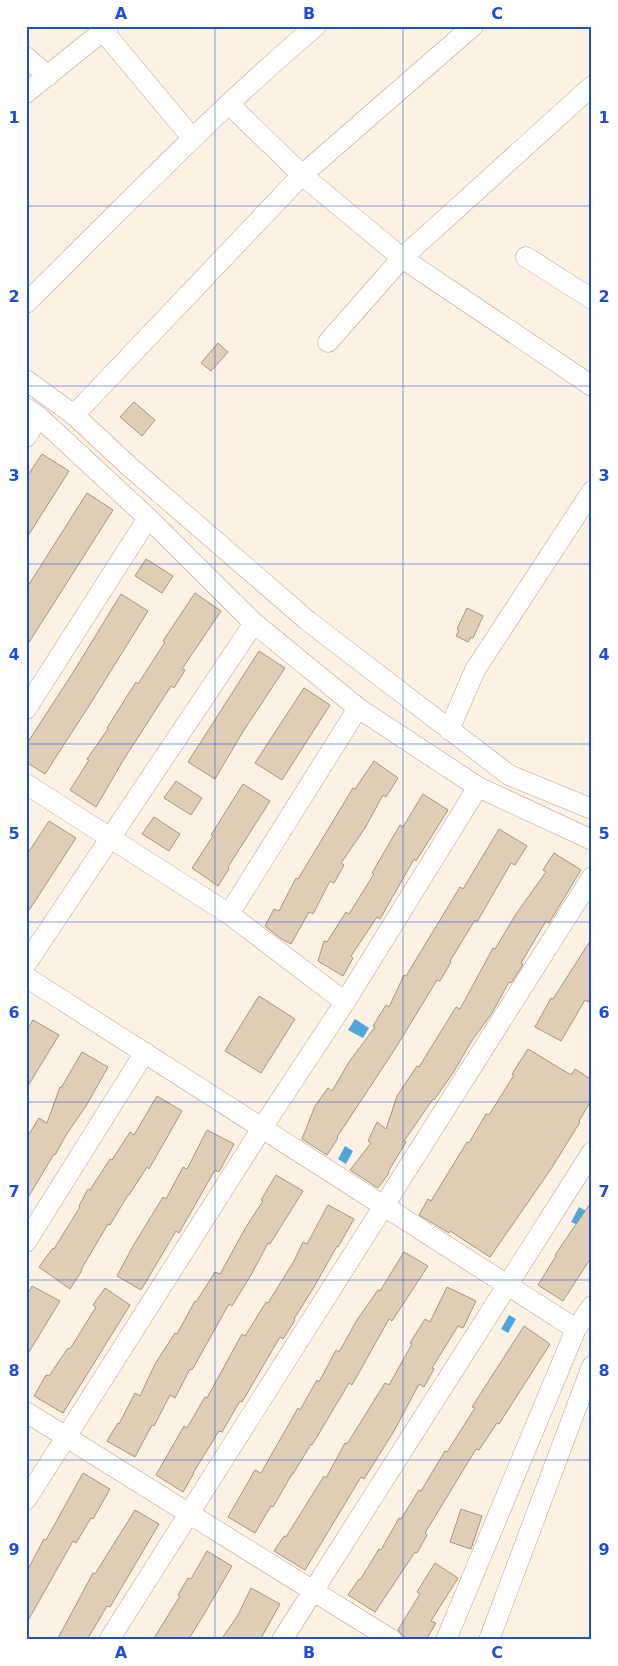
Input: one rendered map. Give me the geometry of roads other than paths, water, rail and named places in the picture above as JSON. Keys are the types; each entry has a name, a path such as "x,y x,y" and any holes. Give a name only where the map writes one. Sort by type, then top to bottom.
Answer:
{"street":[{"path":"26,303 229,104 278,58 316,26"},
{"path":"74,414 302,175 474,26"},
{"path":"26,93 106,29 193,139"},
{"path":"26,57 48,76"},
{"path":"328,342 402,258 592,86"},
{"path":"229,104 302,175 402,258 592,386"},
{"path":"526,257 592,299"},
{"path":"26,380 74,414 131,468 308,621 509,776 592,809"},
{"path":"26,437 33,412 148,518 254,623 358,708 478,787 592,840"},
{"path":"450,730 475,670 592,491"},
{"path":"26,708 148,518"},
{"path":"26,964 254,623"},
{"path":"229,914 358,708"},
{"path":"26,784 229,914 345,1002"},
{"path":"26,1500 262,1128 345,1002 478,787"},
{"path":"110,1640 592,877"},
{"path":"26,977 576,1329"},
{"path":"26,1242 145,1052"},
{"path":"282,1640 592,1152"},
{"path":"446,1640 576,1329 592,1306"},
{"path":"489,1640 592,1366"},
{"path":"26,1412 392,1640"}],"water":[{"path":"355,1019 369,1028 363,1038 348,1030"},
{"path":"345,1146 353,1151 346,1164 338,1159"},
{"path":"579,1207 590,1213 578,1225 571,1222"},
{"path":"509,1315 516,1319 508,1333 501,1329"}]}
